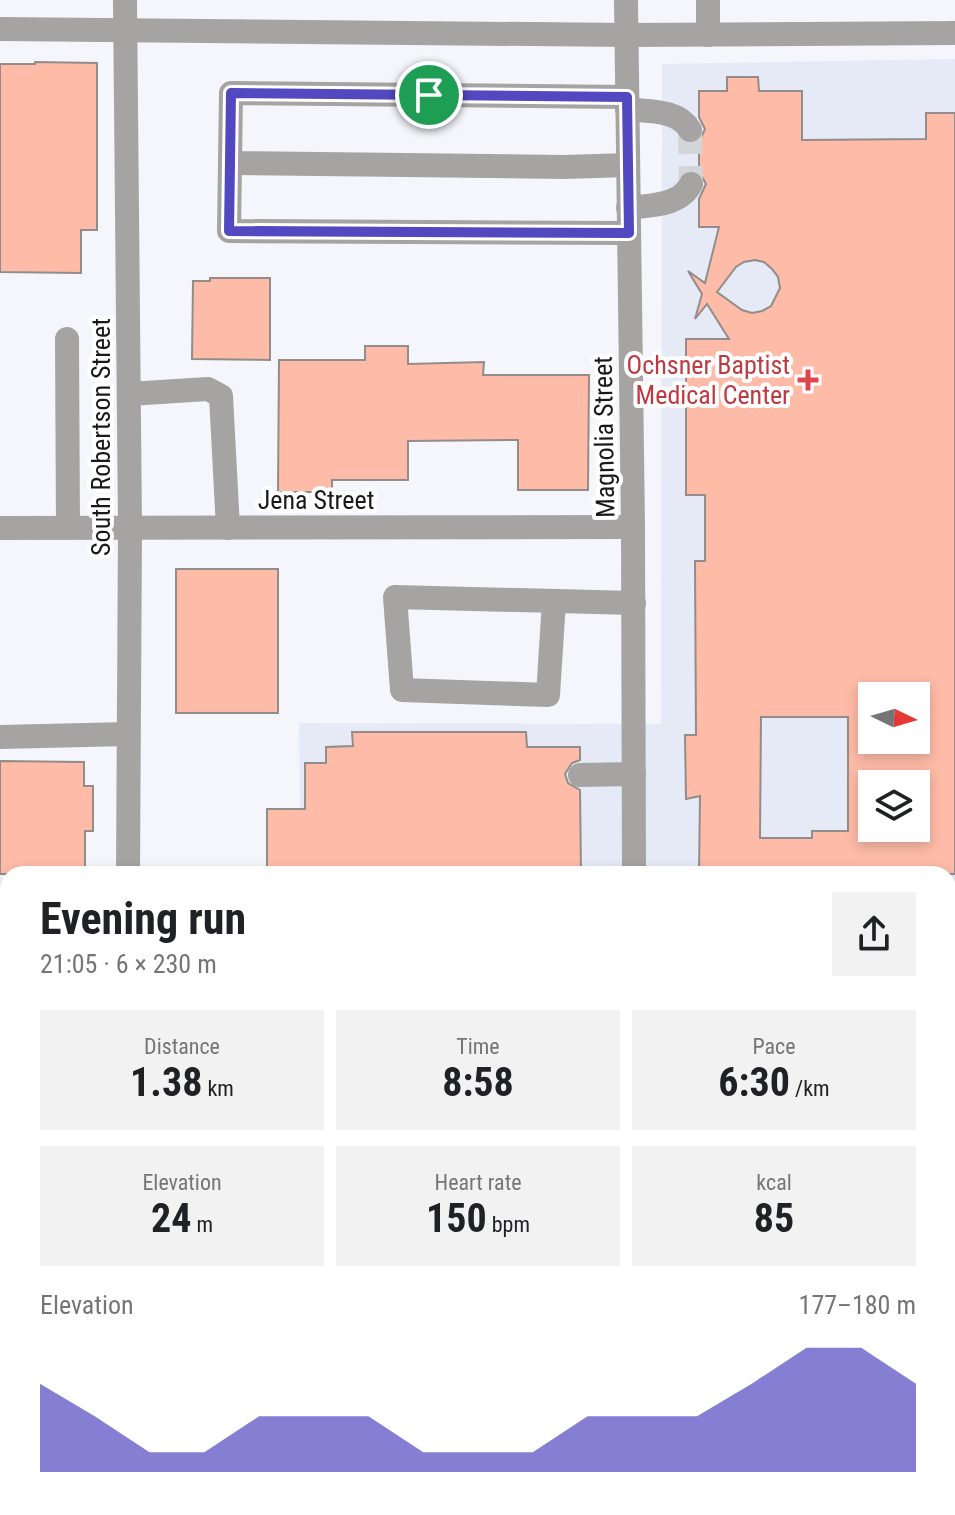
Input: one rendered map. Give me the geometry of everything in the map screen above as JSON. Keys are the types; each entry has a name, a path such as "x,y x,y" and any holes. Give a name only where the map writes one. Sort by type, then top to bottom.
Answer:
{"street":[{"name":"South Robertson Street","path":"125,0 130,528 128,866"},
{"name":"Magnolia Street","path":"626,0 634,603 634,866"},
{"path":"708,0 708,35"},
{"path":"0,29 627,35 955,33"},
{"path":"629,233 229,231 231,93 627,103 675,115 690,130"},
{"path":"230,163 628,165"},
{"path":"628,208 675,201 688,191 691,184"},
{"path":"67,339 68,528"},
{"path":"129,394 208,389 221,396 228,528"},
{"name":"Jena Street","path":"0,528 633,527"},
{"path":"554,601 548,695 402,690 395,597 634,603"},
{"path":"0,737 128,734"},
{"path":"580,775 634,774"}],"shaded area":[{"name":"Ochsner Baptist Medical Center","path":"955,59 955,866 301,866 299,723 661,724 662,64"}],"building":[{"path":"97,63 97,230 81,230 81,273 0,272 0,64"},
{"path":"727,77 758,77 759,91 802,91 802,140 926,139 926,113 955,113 955,866 699,866 700,796 686,799 685,735 696,735 695,561 705,561 705,495 686,495 686,339 729,339 707,304 695,319 702,294 688,271 705,283 719,227 699,227 699,199 706,184 699,171 699,142 705,129 699,117 699,91 727,91","holes":["755,260 764,262 778,277 780,288 771,306 752,313 742,310 717,292 736,267","761,717 848,717 848,831 812,831 812,838 760,838"]},
{"path":"210,278 270,278 270,360 192,359 193,281 210,281"},
{"path":"365,346 408,346 408,364 484,362 483,375 589,375 588,490 518,490 518,440 408,441 408,480 332,480 332,492 278,492 279,360 365,360"},
{"path":"176,569 278,569 278,713 176,713"},
{"path":"352,732 526,732 527,747 580,747 580,760 572,763 565,774 568,783 580,790 581,866 267,866 267,809 305,809 305,763 326,763 326,747 353,746"},
{"path":"0,761 84,762 84,786 93,786 93,831 85,831 85,866 0,866"}],"tunnel":[{"path":"690,130 691,184"}],"place":[{"name":"Ochsner Baptist Medical Center","path":"808,380"}],"route":[{"path":"231,93 429,95 627,97 629,233 229,231 231,93"}]}
